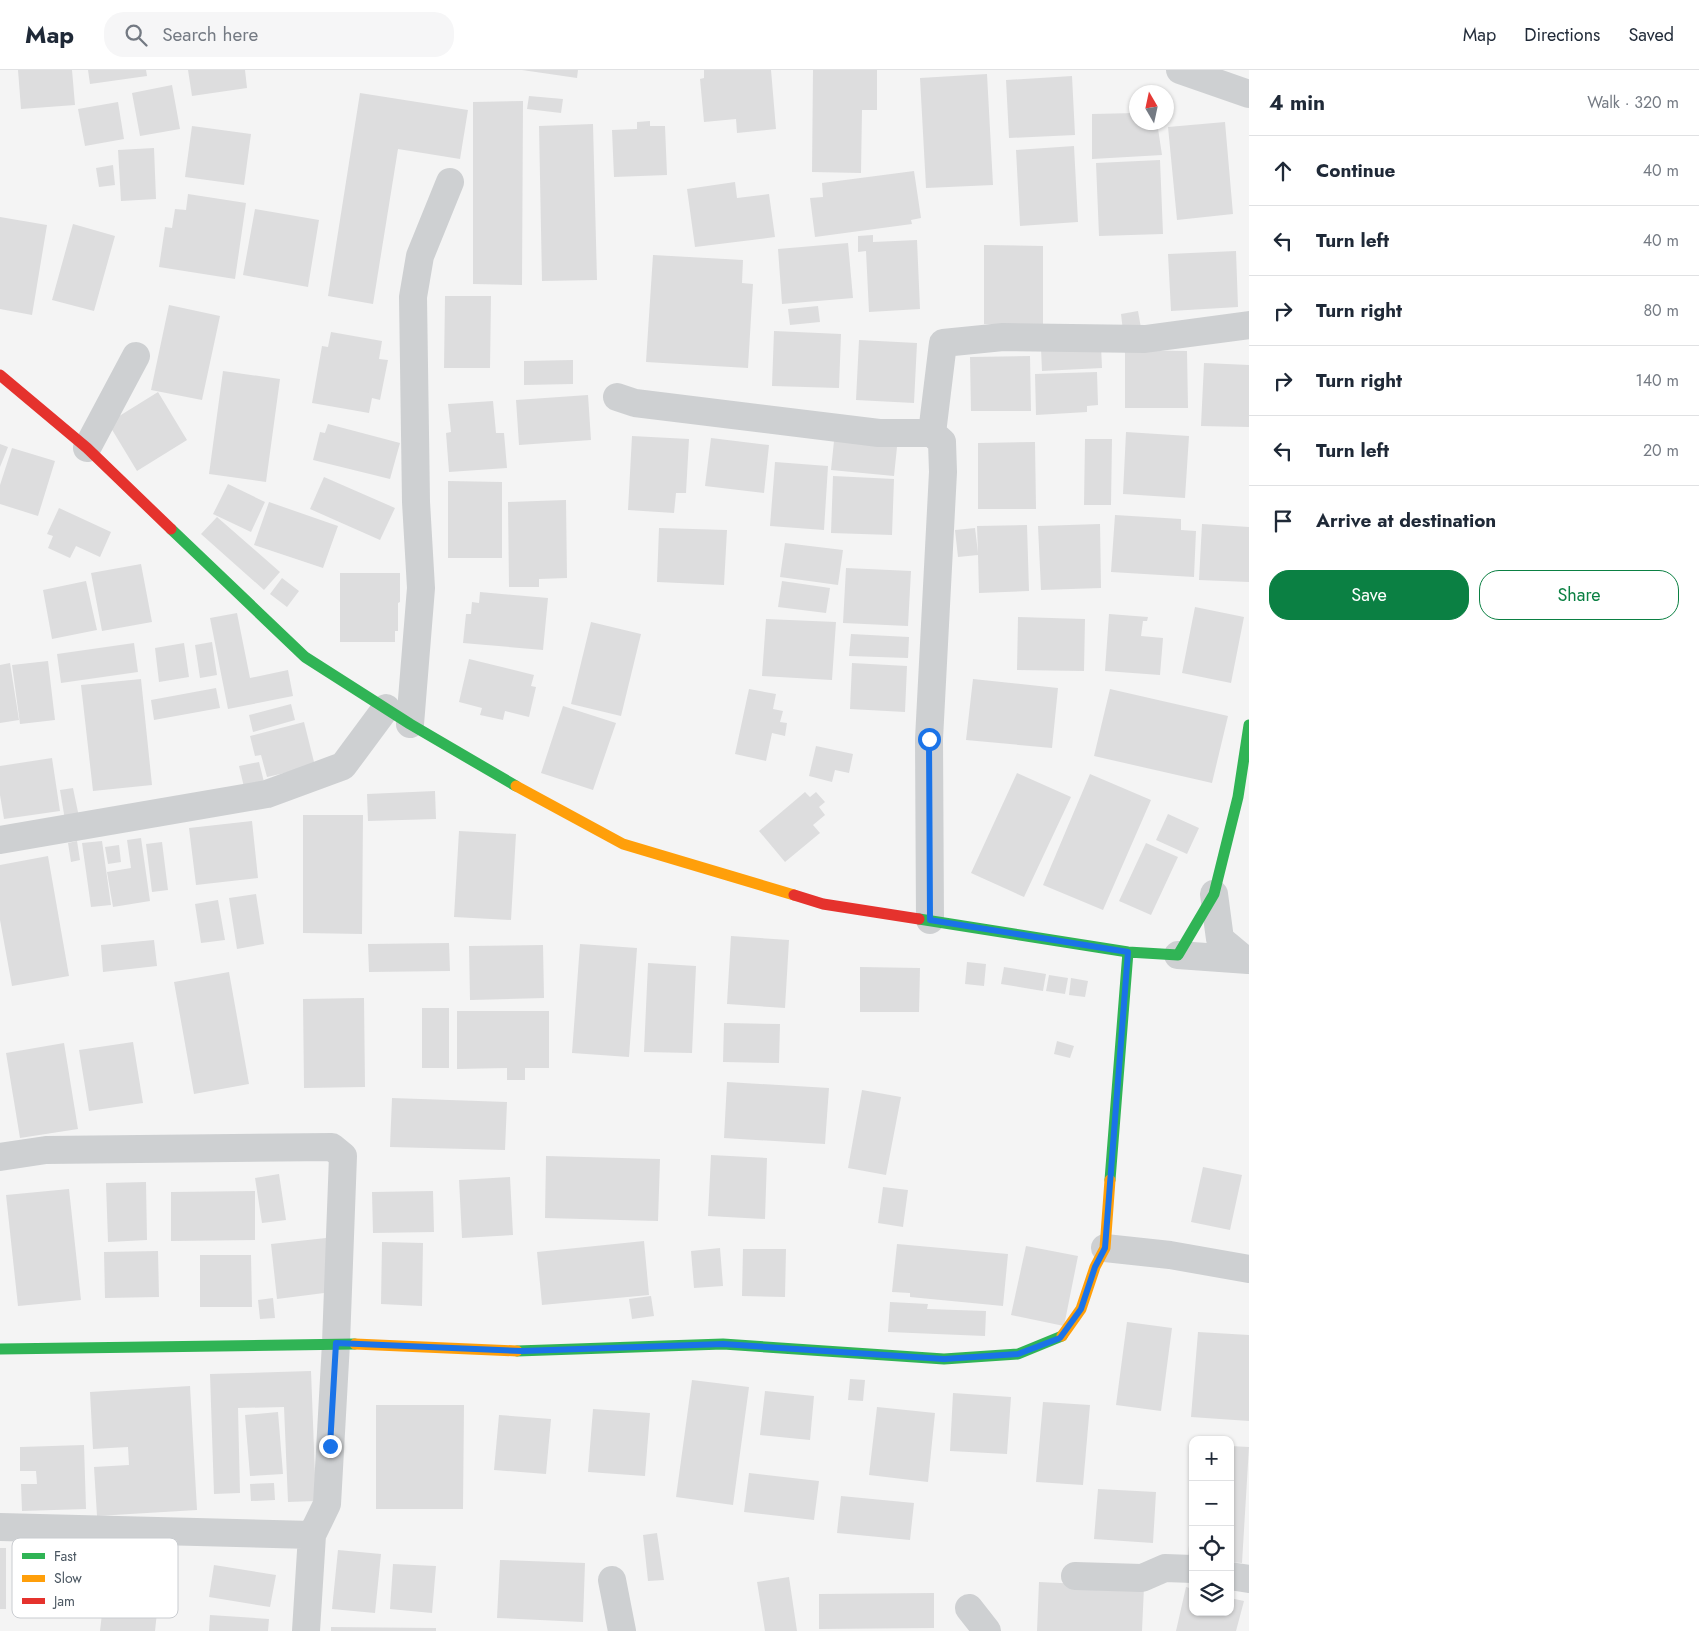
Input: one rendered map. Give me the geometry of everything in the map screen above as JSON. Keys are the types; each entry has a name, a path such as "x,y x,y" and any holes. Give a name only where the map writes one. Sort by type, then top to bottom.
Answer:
{"street":[{"path":"1180,70 1249,94"},
{"path":"410,724 421,588 416,502 413,297 420,256 450,182"},
{"path":"932,433 943,343 1003,337 1146,339 1249,325"},
{"path":"87,448 136,356"},
{"path":"0,375 87,448 305,657 410,724 518,788 623,844 823,904 1128,952 1246,960"},
{"path":"617,397 635,403 879,433 932,433 942,442 943,472 929,739 930,920"},
{"path":"0,840 267,794 344,766 386,708"},
{"path":"1178,955 1214,894 1238,797 1249,726"},
{"path":"1214,894 1220,939 1246,960"},
{"path":"0,1349 336,1343 522,1351 723,1344 944,1359 1018,1354 1060,1338 1081,1309 1095,1267 1105,1248 1128,952"},
{"path":"0,1157 46,1150 332,1147 342,1156 343,1173 336,1343 327,1504 312,1535 306,1631"},
{"path":"1105,1248 1170,1255 1249,1269"},
{"path":"0,1526 312,1535"},
{"path":"1075,1576 1142,1578 1164,1568 1189,1569"},
{"path":"1234,1577 1249,1579"},
{"path":"612,1580 622,1631"},
{"path":"969,1608 987,1631"}],"building":[{"path":"18,70 72,70 75,105 21,109"},
{"path":"88,70 146,70 147,76 90,84"},
{"path":"188,70 245,70 247,88 192,96"},
{"path":"522,70 578,70 577,78"},
{"path":"704,70 771,70 776,129 737,133 736,119 704,122 700,79 704,78"},
{"path":"813,70 877,70 877,110 862,110 861,173 812,172"},
{"path":"987,74 993,185 926,188 920,78"},
{"path":"1072,76 1075,135 1009,138 1006,80"},
{"path":"172,85 180,129 140,136 132,93"},
{"path":"360,93 468,110 460,159 398,149 373,304 328,296"},
{"path":"529,96 563,99 561,113 527,109"},
{"path":"523,101 522,285 473,284 473,102"},
{"path":"118,102 124,139 85,146 78,109"},
{"path":"1129,113 1129,130 1158,130 1162,155 1092,159 1092,114"},
{"path":"650,121 650,126 665,126 667,175 614,177 612,130 637,129 637,122"},
{"path":"1225,122 1233,214 1177,220 1168,130 1174,130 1174,126"},
{"path":"593,124 597,280 542,281 539,126"},
{"path":"192,126 251,134 244,185 185,177"},
{"path":"1074,146 1078,222 1020,226 1016,150"},
{"path":"154,148 156,199 121,201 118,150"},
{"path":"1160,160 1163,234 1099,236 1096,163"},
{"path":"113,165 115,185 99,187 96,168"},
{"path":"914,171 921,218 911,220 912,224 815,237 810,198 823,197 822,183"},
{"path":"735,182 737,198 769,194 775,237 695,247 687,189"},
{"path":"188,194 246,203 235,279 159,267 165,227 172,228 175,209 186,210"},
{"path":"255,209 319,220 308,287 243,275"},
{"path":"0,217 47,225 32,315 0,309"},
{"path":"73,224 115,236 94,311 52,300"},
{"path":"873,235 873,242 917,240 920,309 869,312 866,251 858,252 858,236"},
{"path":"848,243 853,298 782,304 778,249"},
{"path":"984,245 1043,246 1043,324 984,324"},
{"path":"1236,251 1238,307 1171,311 1168,254"},
{"path":"653,255 743,260 742,283 753,284 748,368 646,362"},
{"path":"445,296 491,296 490,368 444,368"},
{"path":"169,305 220,316 202,400 151,390"},
{"path":"818,306 820,322 790,325 788,309"},
{"path":"1138,311 1141,328 1123,331 1121,314"},
{"path":"774,331 841,334 839,388 772,386"},
{"path":"331,332 382,341 379,359 388,360 380,400 372,398 369,413 312,403 322,346 328,347"},
{"path":"859,340 917,343 914,403 856,400"},
{"path":"1101,346 1102,368 1042,371 1041,349"},
{"path":"1125,350 1187,351 1188,408 1125,408"},
{"path":"1030,356 1031,411 971,411 970,357"},
{"path":"573,360 573,384 524,385 524,361"},
{"path":"1204,363 1249,365 1249,427 1201,426"},
{"path":"223,371 280,379 266,482 209,474"},
{"path":"1097,372 1098,405 1087,406 1087,412 1036,415 1035,374"},
{"path":"158,392 187,440 137,471 108,423"},
{"path":"588,395 591,440 519,445 516,400"},
{"path":"493,401 496,433 504,433 507,468 449,472 446,433 451,432 448,404"},
{"path":"328,424 400,443 390,479 313,460 320,432 325,433"},
{"path":"1126,432 1189,436 1185,498 1123,494"},
{"path":"632,436 689,439 686,493 676,493 674,513 628,510"},
{"path":"711,438 769,445 764,493 705,486"},
{"path":"1085,439 1112,439 1111,505 1084,505"},
{"path":"834,441 897,447 894,476 831,470"},
{"path":"1035,442 1036,509 978,509 978,443"},
{"path":"0,444 8,447 0,467"},
{"path":"12,448 55,461 38,516 0,504 0,485"},
{"path":"775,462 828,466 824,530 770,526"},
{"path":"833,476 894,479 892,535 831,533"},
{"path":"324,477 395,508 380,540 310,509"},
{"path":"448,481 502,482 502,558 448,558"},
{"path":"228,484 265,502 251,532 213,514"},
{"path":"566,500 567,578 539,579 539,587 509,587 508,502"},
{"path":"269,502 338,526 323,568 254,545"},
{"path":"59,508 111,532 100,557 76,546 70,558 48,548 53,536 47,534"},
{"path":"1115,515 1181,519 1181,530 1196,531 1194,577 1111,572"},
{"path":"217,517 280,572 264,590 201,534"},
{"path":"1100,524 1101,588 1041,590 1038,526"},
{"path":"1202,524 1249,527 1249,582 1199,580"},
{"path":"1027,525 1029,591 979,593 978,555 958,557 955,530 975,528 978,553 977,526"},
{"path":"659,528 727,530 724,585 657,582"},
{"path":"785,543 843,550 838,585 780,577"},
{"path":"141,564 152,622 102,631 91,573"},
{"path":"846,568 911,571 908,626 843,623"},
{"path":"340,573 400,573 398,631 395,631 395,642 340,642"},
{"path":"282,578 299,591 287,607 270,594"},
{"path":"86,581 97,630 52,639 43,590"},
{"path":"782,581 830,588 826,613 778,607"},
{"path":"480,592 548,598 543,650 463,643 466,614 471,614 472,602 479,603"},
{"path":"1195,607 1244,617 1231,683 1182,673"},
{"path":"237,613 250,678 288,670 293,696 228,709 210,618"},
{"path":"1109,614 1148,617 1147,621 1143,621 1141,636 1163,638 1160,675 1105,671"},
{"path":"1018,617 1085,619 1084,671 1017,670"},
{"path":"766,619 836,622 832,680 762,676"},
{"path":"591,622 641,634 621,716 571,704"},
{"path":"851,634 909,637 908,658 849,656"},
{"path":"212,642 217,675 200,678 195,645"},
{"path":"134,643 138,672 61,683 57,654"},
{"path":"184,643 189,677 159,682 155,648"},
{"path":"469,659 534,675 531,686 536,687 529,717 505,711 503,720 480,715 482,708 459,702"},
{"path":"48,661 55,720 20,724 12,665"},
{"path":"10,663 19,720 0,723 0,665"},
{"path":"852,663 907,666 905,712 850,709"},
{"path":"141,679 152,785 93,791 81,685"},
{"path":"973,679 1058,688 1052,748 966,740"},
{"path":"216,688 220,708 154,720 151,700"},
{"path":"749,689 776,694 773,709 783,711 780,722 787,723 785,736 772,733 766,761 735,754"},
{"path":"1110,689 1228,716 1212,783 1094,756"},
{"path":"291,704 295,720 253,732 249,715"},
{"path":"563,706 616,723 593,790 541,773"},
{"path":"304,722 315,766 267,777 261,755 255,756 250,736"},
{"path":"816,746 853,754 849,773 835,770 832,782 809,776"},
{"path":"52,758 60,811 4,819 0,795 0,766"},
{"path":"259,762 264,782 244,787 239,766"},
{"path":"1017,773 1071,797 1024,897 971,873"},
{"path":"1090,774 1151,800 1103,910 1043,885"},
{"path":"73,788 79,817 65,820 60,790"},
{"path":"435,791 436,819 368,821 367,794"},
{"path":"805,792 810,797 816,792 825,802 819,807 825,815 813,825 820,833 785,862 759,831"},
{"path":"1168,814 1199,828 1187,854 1156,840"},
{"path":"303,815 363,815 362,934 303,933"},
{"path":"252,821 258,878 196,885 189,828"},
{"path":"459,831 516,834 511,920 454,917"},
{"path":"141,838 150,901 113,907 107,872 131,868 127,840"},
{"path":"77,841 80,860 71,862 68,843"},
{"path":"102,841 111,905 91,907 82,843"},
{"path":"162,842 168,890 152,892 146,844"},
{"path":"1146,843 1178,857 1151,915 1119,901"},
{"path":"119,845 121,862 108,864 105,847"},
{"path":"48,856 69,976 12,986 0,920 0,865"},
{"path":"256,894 264,944 237,949 229,898"},
{"path":"218,900 225,940 201,943 195,904"},
{"path":"731,936 789,940 785,1008 727,1004"},
{"path":"154,940 157,966 103,972 101,945"},
{"path":"449,943 450,971 369,972 368,944"},
{"path":"580,944 637,948 629,1057 572,1053"},
{"path":"543,945 544,998 470,1000 469,946"},
{"path":"967,962 986,964 984,986 965,984"},
{"path":"648,963 696,966 692,1053 644,1052"},
{"path":"860,967 920,968 919,1012 860,1012"},
{"path":"1004,967 1046,974 1043,991 1001,984"},
{"path":"229,972 249,1084 194,1094 174,982"},
{"path":"1049,975 1068,978 1065,994 1046,991"},
{"path":"1071,978 1088,981 1085,997 1069,995"},
{"path":"364,998 365,1087 304,1088 303,999"},
{"path":"422,1008 449,1008 449,1068 422,1068"},
{"path":"457,1011 549,1011 549,1068 525,1068 525,1080 507,1080 507,1068 457,1069"},
{"path":"724,1023 780,1024 779,1063 723,1062"},
{"path":"1057,1041 1074,1046 1070,1058 1054,1054"},
{"path":"133,1042 143,1103 89,1111 79,1050"},
{"path":"64,1043 78,1129 20,1138 6,1053"},
{"path":"727,1082 829,1088 825,1144 724,1138"},
{"path":"862,1090 901,1097 886,1175 848,1168"},
{"path":"392,1098 507,1102 505,1150 390,1147"},
{"path":"711,1155 767,1158 765,1219 708,1216"},
{"path":"546,1156 660,1159 658,1221 545,1218"},
{"path":"1203,1167 1242,1175 1230,1230 1191,1222"},
{"path":"279,1174 286,1220 262,1223 255,1178"},
{"path":"510,1177 513,1235 462,1238 459,1180"},
{"path":"146,1182 147,1240 108,1242 106,1183"},
{"path":"883,1187 908,1190 903,1227 878,1223"},
{"path":"69,1189 81,1300 18,1306 6,1195"},
{"path":"255,1191 255,1240 171,1241 171,1192"},
{"path":"433,1191 434,1232 373,1233 372,1192"},
{"path":"326,1238 332,1292 277,1299 271,1244"},
{"path":"644,1241 649,1295 542,1305 537,1252"},
{"path":"382,1242 423,1243 422,1306 381,1304"},
{"path":"897,1244 1008,1254 1003,1306 910,1297 910,1293 892,1292"},
{"path":"1026,1246 1078,1256 1064,1326 1011,1315"},
{"path":"720,1248 723,1286 694,1288 691,1251"},
{"path":"743,1249 786,1249 785,1297 742,1296"},
{"path":"158,1251 159,1297 105,1298 104,1252"},
{"path":"200,1255 251,1255 252,1307 200,1307"},
{"path":"651,1296 654,1316 632,1319 629,1299"},
{"path":"273,1298 275,1318 260,1319 258,1300"},
{"path":"890,1302 928,1304 927,1309 986,1311 985,1336 888,1332"},
{"path":"1127,1322 1172,1328 1161,1411 1116,1405"},
{"path":"1198,1332 1249,1335 1249,1421 1191,1417"},
{"path":"311,1371 316,1501 288,1502 284,1407 238,1408 240,1493 214,1494 210,1374"},
{"path":"850,1379 865,1380 863,1401 848,1400"},
{"path":"692,1380 749,1387 733,1505 676,1497"},
{"path":"190,1386 197,1510 97,1516 94,1467 129,1465 128,1447 93,1449 90,1392"},
{"path":"765,1391 814,1396 810,1440 760,1435"},
{"path":"953,1393 1011,1397 1007,1454 950,1451"},
{"path":"1043,1402 1090,1405 1083,1485 1036,1482"},
{"path":"376,1405 464,1405 463,1509 376,1509"},
{"path":"877,1407 935,1413 928,1482 869,1475"},
{"path":"593,1409 650,1413 645,1476 588,1472"},
{"path":"278,1412 283,1474 250,1476 245,1415"},
{"path":"499,1415 551,1419 546,1474 494,1470"},
{"path":"84,1445 86,1509 22,1511 21,1484 37,1484 36,1471 20,1471 20,1447"},
{"path":"1234,1446 1249,1447 1242,1563 1234,1562"},
{"path":"749,1473 819,1481 814,1520 744,1512"},
{"path":"274,1483 275,1500 251,1501 250,1484"},
{"path":"1098,1489 1156,1492 1153,1543 1094,1539"},
{"path":"841,1496 914,1503 910,1540 837,1533"},
{"path":"657,1533 664,1580 648,1581 643,1535"},
{"path":"0,1548 6,1548 6,1609 0,1609"},
{"path":"338,1550 381,1554 375,1613 332,1609"},
{"path":"500,1560 585,1563 583,1622 497,1618"},
{"path":"393,1564 436,1566 432,1613 390,1609"},
{"path":"214,1565 276,1575 270,1607 209,1597"},
{"path":"789,1577 797,1631 765,1631 757,1582"},
{"path":"1039,1582 1144,1587 1142,1631 1037,1631"},
{"path":"1186,1587 1189,1588 1189,1616 1234,1616 1234,1599 1244,1601 1236,1631 1176,1631"},
{"path":"934,1593 934,1628 819,1629 819,1594"},
{"path":"210,1615 269,1619 268,1631 209,1631"},
{"path":"101,1618 156,1618 155,1631 100,1631"},
{"path":"331,1627 436,1628 436,1631 331,1631"}],"traffic: fast":[{"path":"171,529 305,657 410,724 516,786"},
{"path":"919,919 1128,952 1178,955 1214,894 1238,797 1249,725"},
{"path":"1110,1180 1128,952"},
{"path":"517,1351 723,1344 944,1359 1018,1354 1062,1336"},
{"path":"0,1349 355,1344"}],"traffic: slow":[{"path":"516,786 623,844 794,895"},
{"path":"1062,1336 1081,1309 1095,1267 1105,1248 1110,1180"},
{"path":"355,1344 517,1351"}],"traffic: jam":[{"path":"0,375 87,448 171,529"},
{"path":"794,895 823,904 919,919"}],"route":[{"path":"330,1446 336,1343 522,1351 723,1344 944,1359 969,1359 1018,1354 1060,1338 1081,1309 1095,1267 1105,1248 1128,952 930,920 929,739"}]}
